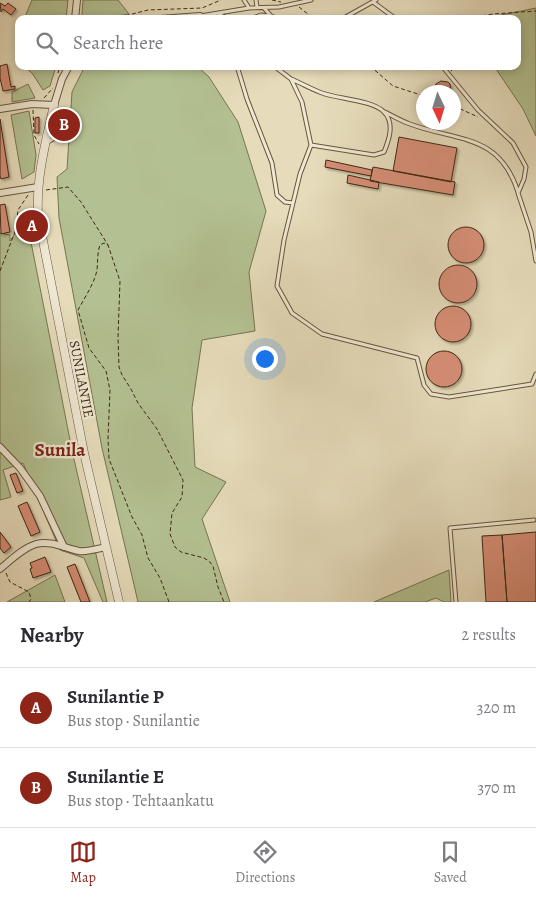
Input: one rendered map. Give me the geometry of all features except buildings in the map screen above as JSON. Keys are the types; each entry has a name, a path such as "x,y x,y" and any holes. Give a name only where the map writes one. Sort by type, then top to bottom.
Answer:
{"street":[{"path":"76,0 76,15"},
{"path":"0,109 38,104 54,107 62,79 67,70"},
{"name":"SUNILANTIE","path":"54,107 38,190 39,224 84,453 119,602"},
{"path":"0,193 38,190"},
{"path":"0,447 20,468 40,496 64,547"},
{"path":"0,569 33,545 51,544 81,551 106,547"}],"lane":[{"path":"244,0 249,8"},
{"path":"256,0 257,8"},
{"path":"206,15 249,8 278,7 311,0"},
{"path":"349,15 374,1 391,15"},
{"path":"263,7 269,15"},
{"path":"238,70 247,99 272,163 277,195 285,202 293,203"},
{"path":"279,70 290,79 322,93 373,106 411,124 480,144 496,154 507,166 518,194 531,232 536,261"},
{"path":"445,70 478,110 513,143 526,168 518,194"},
{"path":"290,79 302,102 312,145 300,174 284,240 278,286 292,313 322,334 417,358 424,385 431,394 449,397 532,384 536,374"},
{"path":"46,143 60,134 65,121 61,111 54,107"},
{"path":"312,145 374,155 384,152 391,135 389,121 384,112"},
{"path":"456,602 450,528 534,520"}],"path":[{"path":"129,15 148,10 202,8 221,0"},
{"path":"487,15 536,11"},
{"path":"57,75 59,70"},
{"path":"374,70 392,86 416,94"},
{"path":"448,73 451,70"},
{"path":"39,150 39,144 34,135 32,114 34,107 55,85"},
{"path":"461,109 491,122"},
{"path":"38,190 68,187 82,202 108,245 120,281 119,367 138,403 157,429 183,480 182,497 172,513 170,534 175,547 181,552 204,558 213,566 224,602"},
{"path":"0,271 16,229 18,210 28,195"},
{"path":"108,245 100,245 97,270 78,310 89,348 106,371 110,390 109,458 132,517 142,535 148,558 160,578 169,602"},
{"path":"8,563 6,573 10,582 29,592 29,602"}],"green space":[{"path":"32,0 68,0 66,15 26,15"},
{"path":"83,0 118,0 129,14 82,15"},
{"path":"536,8 536,136 523,109 497,70 521,70 521,15 501,15"},
{"path":"28,70 55,70 50,86 43,90"},
{"path":"83,70 201,70 209,77 238,122 266,211 249,272 255,331 202,340 192,408 195,467 226,482 202,519 230,602 138,602 102,448 59,218 57,177 67,169 72,92"},
{"path":"28,84 35,98 12,102 12,92"},
{"path":"29,111 36,155 34,172 22,179 11,115"},
{"path":"19,228 29,232 73,455 107,602 103,602 84,558 60,550 23,463 3,470 11,497 0,500 0,233 10,235 10,241"},
{"path":"449,570 451,602 444,602 436,598 425,602 374,602"},
{"path":"55,575 65,602 7,602"}],"place":[{"name":"Sunilantie E","path":"64,125"},
{"name":"Sunilantie P","path":"32,226"}],"district":[{"name":"Sunila","path":"60,449"}]}
